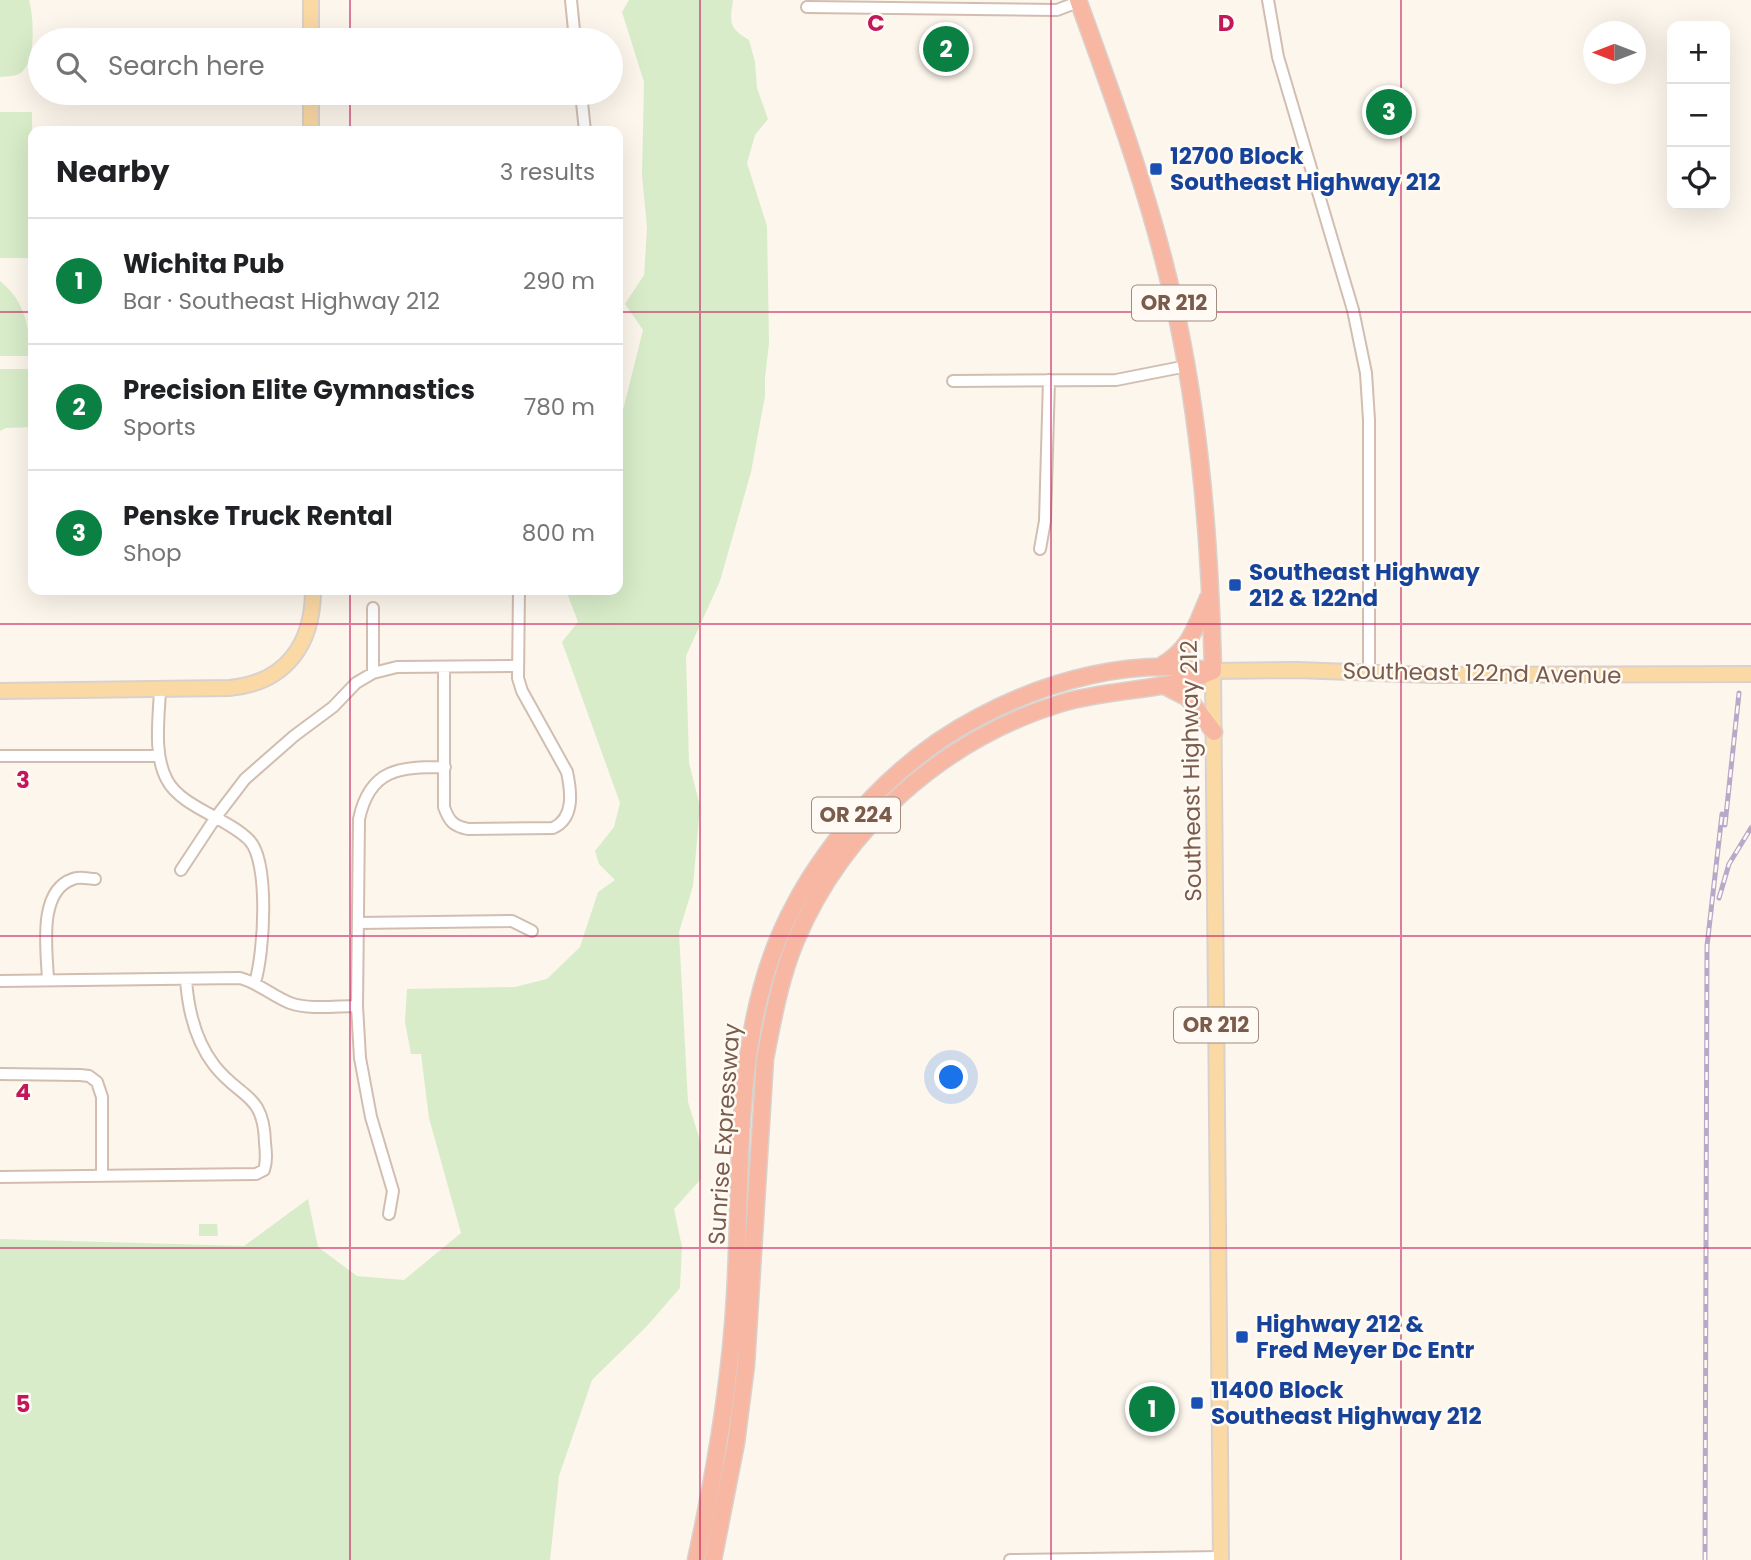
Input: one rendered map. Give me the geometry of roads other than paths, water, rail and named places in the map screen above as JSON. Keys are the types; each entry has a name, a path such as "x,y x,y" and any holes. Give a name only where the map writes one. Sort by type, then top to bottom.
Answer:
{"highway":[{"name":"Southeast Highway 212","path":"1078,1 1124,125 1144,191 1164,262 1186,366 1203,485 1213,671"},
{"path":"1161,666 1183,651 1191,640 1210,592"},
{"name":"Sunrise Expressway","path":"696,1560 714,1476 727,1390 735,1300 748,1056 765,977 794,905 820,861 864,806 903,769 951,733 993,709 1043,689 1091,676 1161,666 1213,671"},
{"name":"Sunrise Expressway","path":"713,1560 734,1455 746,1365 753,1293 765,1059 783,976 796,940 813,906 836,868 874,820 908,788 959,750 1010,723 1060,704 1111,691 1191,680 1213,671"},
{"path":"1163,685 1188,698 1214,732"}],"main road":[{"path":"310,0 311,28"},
{"path":"311,105 311,126"},
{"path":"0,691 246,686 262,681 282,667 300,646 308,629 312,595"},
{"name":"Southeast 122nd Avenue","path":"1213,671 1433,675 1751,674"},
{"name":"Southeast Highway 212","path":"1213,671 1221,1559"}],"street":[{"path":"571,0 574,28"},
{"path":"1268,0 1278,57 1353,310 1366,373 1369,420 1369,673"},
{"path":"807,7 1057,10 1078,1"},
{"path":"582,105 584,126"},
{"path":"953,381 1116,380 1186,366"},
{"path":"1040,549 1045,521 1049,380"},
{"path":"444,667 444,807 449,820 456,826 468,829 553,828 566,819 570,783 567,772 523,691 517,666 519,595"},
{"path":"373,608 373,673"},
{"path":"181,870 216,817 258,766 323,716 356,683 373,673 397,667 517,666"},
{"path":"160,689 159,755 168,783 182,796 249,839 261,862 261,959 255,982"},
{"path":"0,756 159,755"},
{"path":"389,1214 393,1191 364,1087 357,1006 359,819 365,799 380,779 391,772 403,768 444,767"},
{"path":"48,980 47,919 52,898 62,886 75,877 95,879"},
{"path":"358,923 512,921 532,931"},
{"path":"0,981 240,978 255,982 281,999 300,1005 357,1006"},
{"path":"0,1177 256,1174 264,1170 266,1162 263,1117 248,1096 214,1065 205,1050 189,1010 186,979"},
{"path":"0,1074 80,1075 89,1076 97,1082 102,1097 102,1176"},
{"path":"1010,1560 1221,1559"}],"railway":[{"path":"1725,825 1739,693"},
{"path":"1705,1560 1707,946 1722,814"},
{"path":"1719,898 1729,864 1751,828"}],"place":[{"name":"Precision Elite Gymnastics","path":"946,49"},
{"name":"Penske Truck Rental","path":"1389,112"},
{"name":"12700 Block Southeast Highway 212","path":"1156,169"},
{"name":"Southeast Highway 212 & 122nd","path":"1235,585"},
{"name":"Highway 212 & Fred Meyer Dc Entr","path":"1242,1337"},
{"name":"11400 Block Southeast Highway 212","path":"1197,1403"},
{"name":"Wichita Pub","path":"1152,1409"}]}
